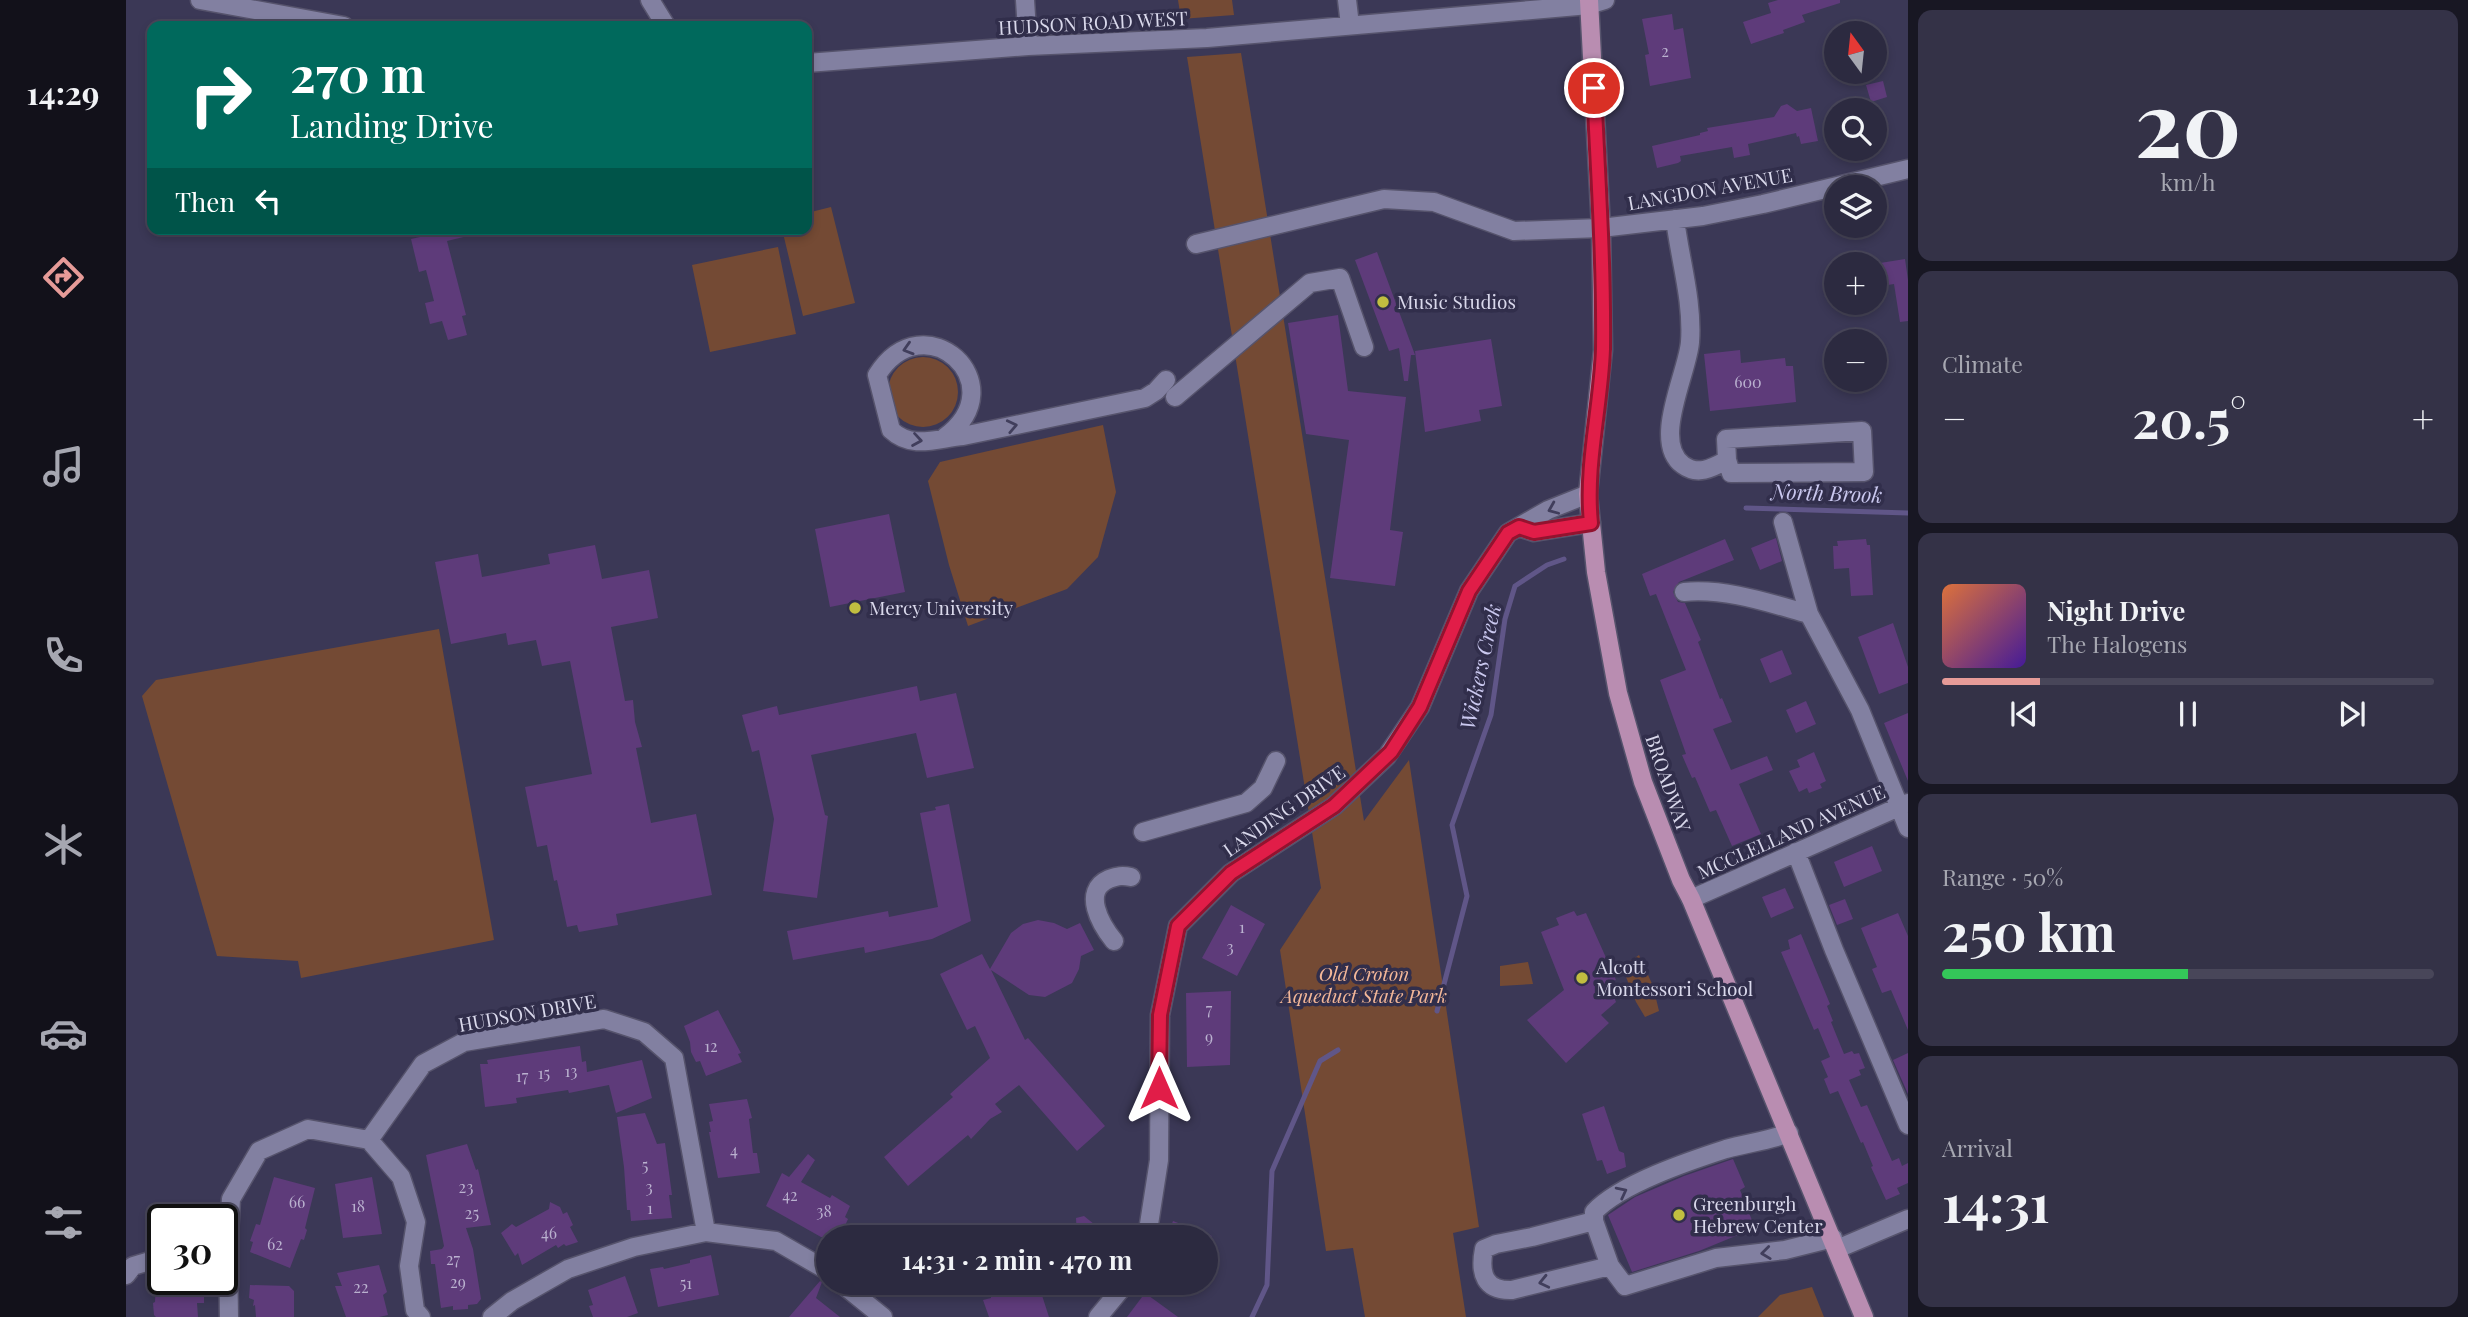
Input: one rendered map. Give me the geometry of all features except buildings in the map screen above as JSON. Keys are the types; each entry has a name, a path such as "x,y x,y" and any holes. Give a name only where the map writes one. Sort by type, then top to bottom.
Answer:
{"main road":[{"name":"BROADWAY","path":"1594,2 1603,350 1588,494 1602,618 1620,701 1643,782 1681,880 1864,1317"}],"street":[{"path":"200,0 316,21"},
{"path":"650,0 663,21"},
{"path":"1025,0 1028,46"},
{"path":"1347,0 1350,25"},
{"name":"HUDSON ROAD WEST","path":"812,63 1028,46 1207,38 1594,2"},
{"name":"LANGDON AVENUE","path":"1196,244 1384,199 1434,202 1514,231 1601,228 1763,204 1908,169"},
{"path":"1675,219 1690,318 1690,345 1671,420 1673,454 1680,463 1700,471 1727,460"},
{"path":"1175,397 1310,283 1340,278 1364,347"},
{"path":"945,437 959,427 972,400 966,369 956,357 936,347 913,345 899,351 887,360 877,375 891,430 912,441 929,442 945,437 963,436 1145,398 1166,380"},
{"path":"1862,431 1864,472 1731,473 1727,460 1726,439 1862,431"},
{"name":"LANDING DRIVE","path":"1149,1225 1159,1160 1160,1015 1178,926 1231,873 1334,806 1391,752 1420,707 1469,591 1508,533 1549,510 1588,494"},
{"path":"1783,522 1809,614 1860,710 1904,805 1908,828"},
{"path":"1519,527 1534,532 1591,523"},
{"path":"1684,592 1704,590 1731,594 1809,614"},
{"path":"1143,832 1246,803 1263,788 1276,761"},
{"name":"MCCLELLAND AVENUE","path":"1691,899 1904,805"},
{"path":"1796,852 1908,1125"},
{"path":"1114,941 1097,913 1094,902 1096,891 1105,881 1121,875 1131,877"},
{"name":"HUDSON DRIVE","path":"369,1140 422,1064 464,1042 604,1019 644,1032 674,1058 706,1232"},
{"path":"230,1204 259,1151 308,1129 369,1140 401,1177 416,1222 409,1266 415,1310 421,1317"},
{"path":"1789,1133 1770,1141 1726,1150 1664,1172 1602,1202 1594,1212 1594,1221 1610,1266 1625,1286 1716,1258 1835,1243 1908,1219"},
{"path":"1594,1221 1484,1249 1482,1258 1485,1277 1491,1287 1512,1290 1610,1266"},
{"path":"492,1317 512,1301 568,1269 634,1247 706,1232 776,1241 816,1265"},
{"path":"126,1275 133,1266 147,1261"},
{"path":"228,1295 229,1317"},
{"path":"856,1295 883,1317"},
{"path":"1098,1317 1116,1295"}],"green space":[{"path":"1178,0 1232,0 1234,15 1181,19"},
{"name":"Old Croton Aqueduct State Park","path":"1241,53 1364,821 1409,760 1479,1227 1453,1233 1466,1317 1365,1317 1353,1248 1326,1251 1280,950 1321,888 1187,57"},
{"path":"831,207 855,303 803,316 783,235 812,235 812,212"},
{"path":"778,247 796,334 710,352 692,265"},
{"path":"930,357 943,363 952,372 956,378 956,406 948,417 937,425 916,427 898,417 890,406 888,385 898,367 909,359"},
{"path":"1103,425 1116,492 1098,557 1067,589 968,626 928,481 940,462"},
{"path":"439,629 494,940 301,978 298,961 217,956 142,696 156,680"},
{"path":"1639,955 1653,986 1659,1011 1645,1017 1622,967"},
{"path":"1528,962 1533,984 1500,986 1500,966"},
{"path":"1812,1287 1824,1317 1758,1317 1780,1295"}],"waterway":[{"name":"North Brook","path":"1746,508 1908,513"},
{"name":"Wickers Creek","path":"1437,1011 1467,896 1452,825 1491,715 1505,619 1515,586 1547,565 1564,559"},
{"name":"Wickers Creek","path":"1252,1317 1267,1285 1272,1171 1320,1061 1338,1050"}],"place":[{"name":"Music Studios","path":"1383,302"},
{"name":"Mercy University","path":"855,608"},
{"name":"Alcott Montessori School","path":"1582,978"},
{"name":"Greenburgh Hebrew Center","path":"1679,1215"}],"route":[{"path":"1159,1088 1160,1015 1178,926 1231,873 1334,806 1397,745 1420,707 1469,591 1508,533 1519,527 1534,532 1591,523 1588,494 1603,350 1601,228 1594,88"}]}
